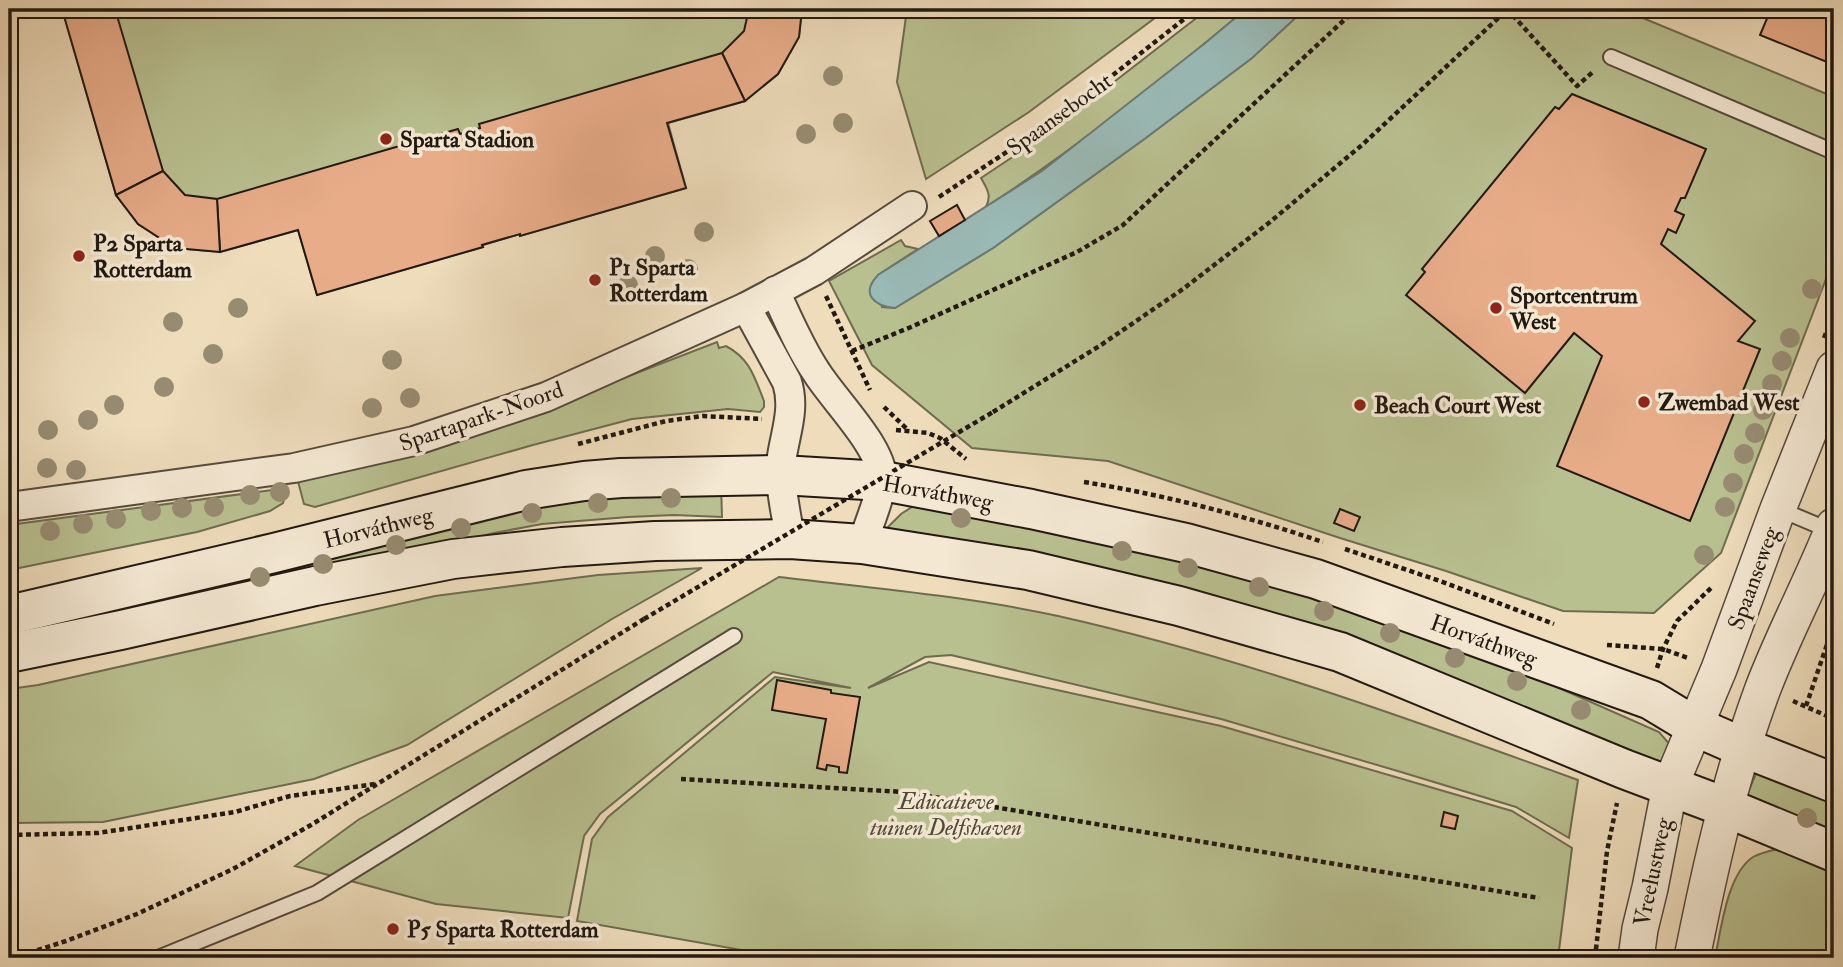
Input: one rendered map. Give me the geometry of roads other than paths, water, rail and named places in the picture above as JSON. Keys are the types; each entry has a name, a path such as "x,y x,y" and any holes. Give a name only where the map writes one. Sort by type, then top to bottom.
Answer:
{"main road":[{"name":"Horváthweg","path":"9,615 526,490 584,481 781,475 883,481 1031,509 1186,543 1316,579 1651,700 1694,726 1834,783"},
{"name":"Horváthweg","path":"9,653 315,586 453,559 609,543 790,539 862,544 1028,570 1178,606 1340,652 1834,852"}],"street":[{"name":"Spartapark-Noord","path":"9,507 294,468 414,441 547,397 746,307 814,271 912,206"},
{"path":"775,291 813,367 876,456 883,481 862,544"},
{"path":"746,307 789,390 789,421 781,475 790,539"},
{"name":"Spaanseweg","path":"1670,786 1719,669 1778,509 1834,369"},
{"path":"1692,958 1705,891 1742,747 1763,688 1833,530"},
{"name":"Vreelustweg","path":"1636,958 1670,786"}],"lane":[{"path":"1611,57 1834,152"},
{"path":"1778,509 1833,530"},
{"path":"158,958 317,893 734,636"}],"water":[{"path":"1246,9 1305,9 1252,58 993,248 895,308 881,305 872,298 870,288 878,275 1042,171"}],"place":[{"name":"Sparta Stadion","path":"386,139"},
{"name":"P2 Sparta Rotterdam","path":"79,256"},
{"name":"P1 Sparta Rotterdam","path":"595,280"},
{"name":"Sportcentrum West","path":"1496,308"},
{"name":"Zwembad West","path":"1644,402"},
{"name":"Beach Court West","path":"1360,405"},
{"name":"P5 Sparta Rotterdam","path":"393,929"}],"park label":[{"name":"Educatieve tuinen Delfshaven","path":"946,814"}]}
